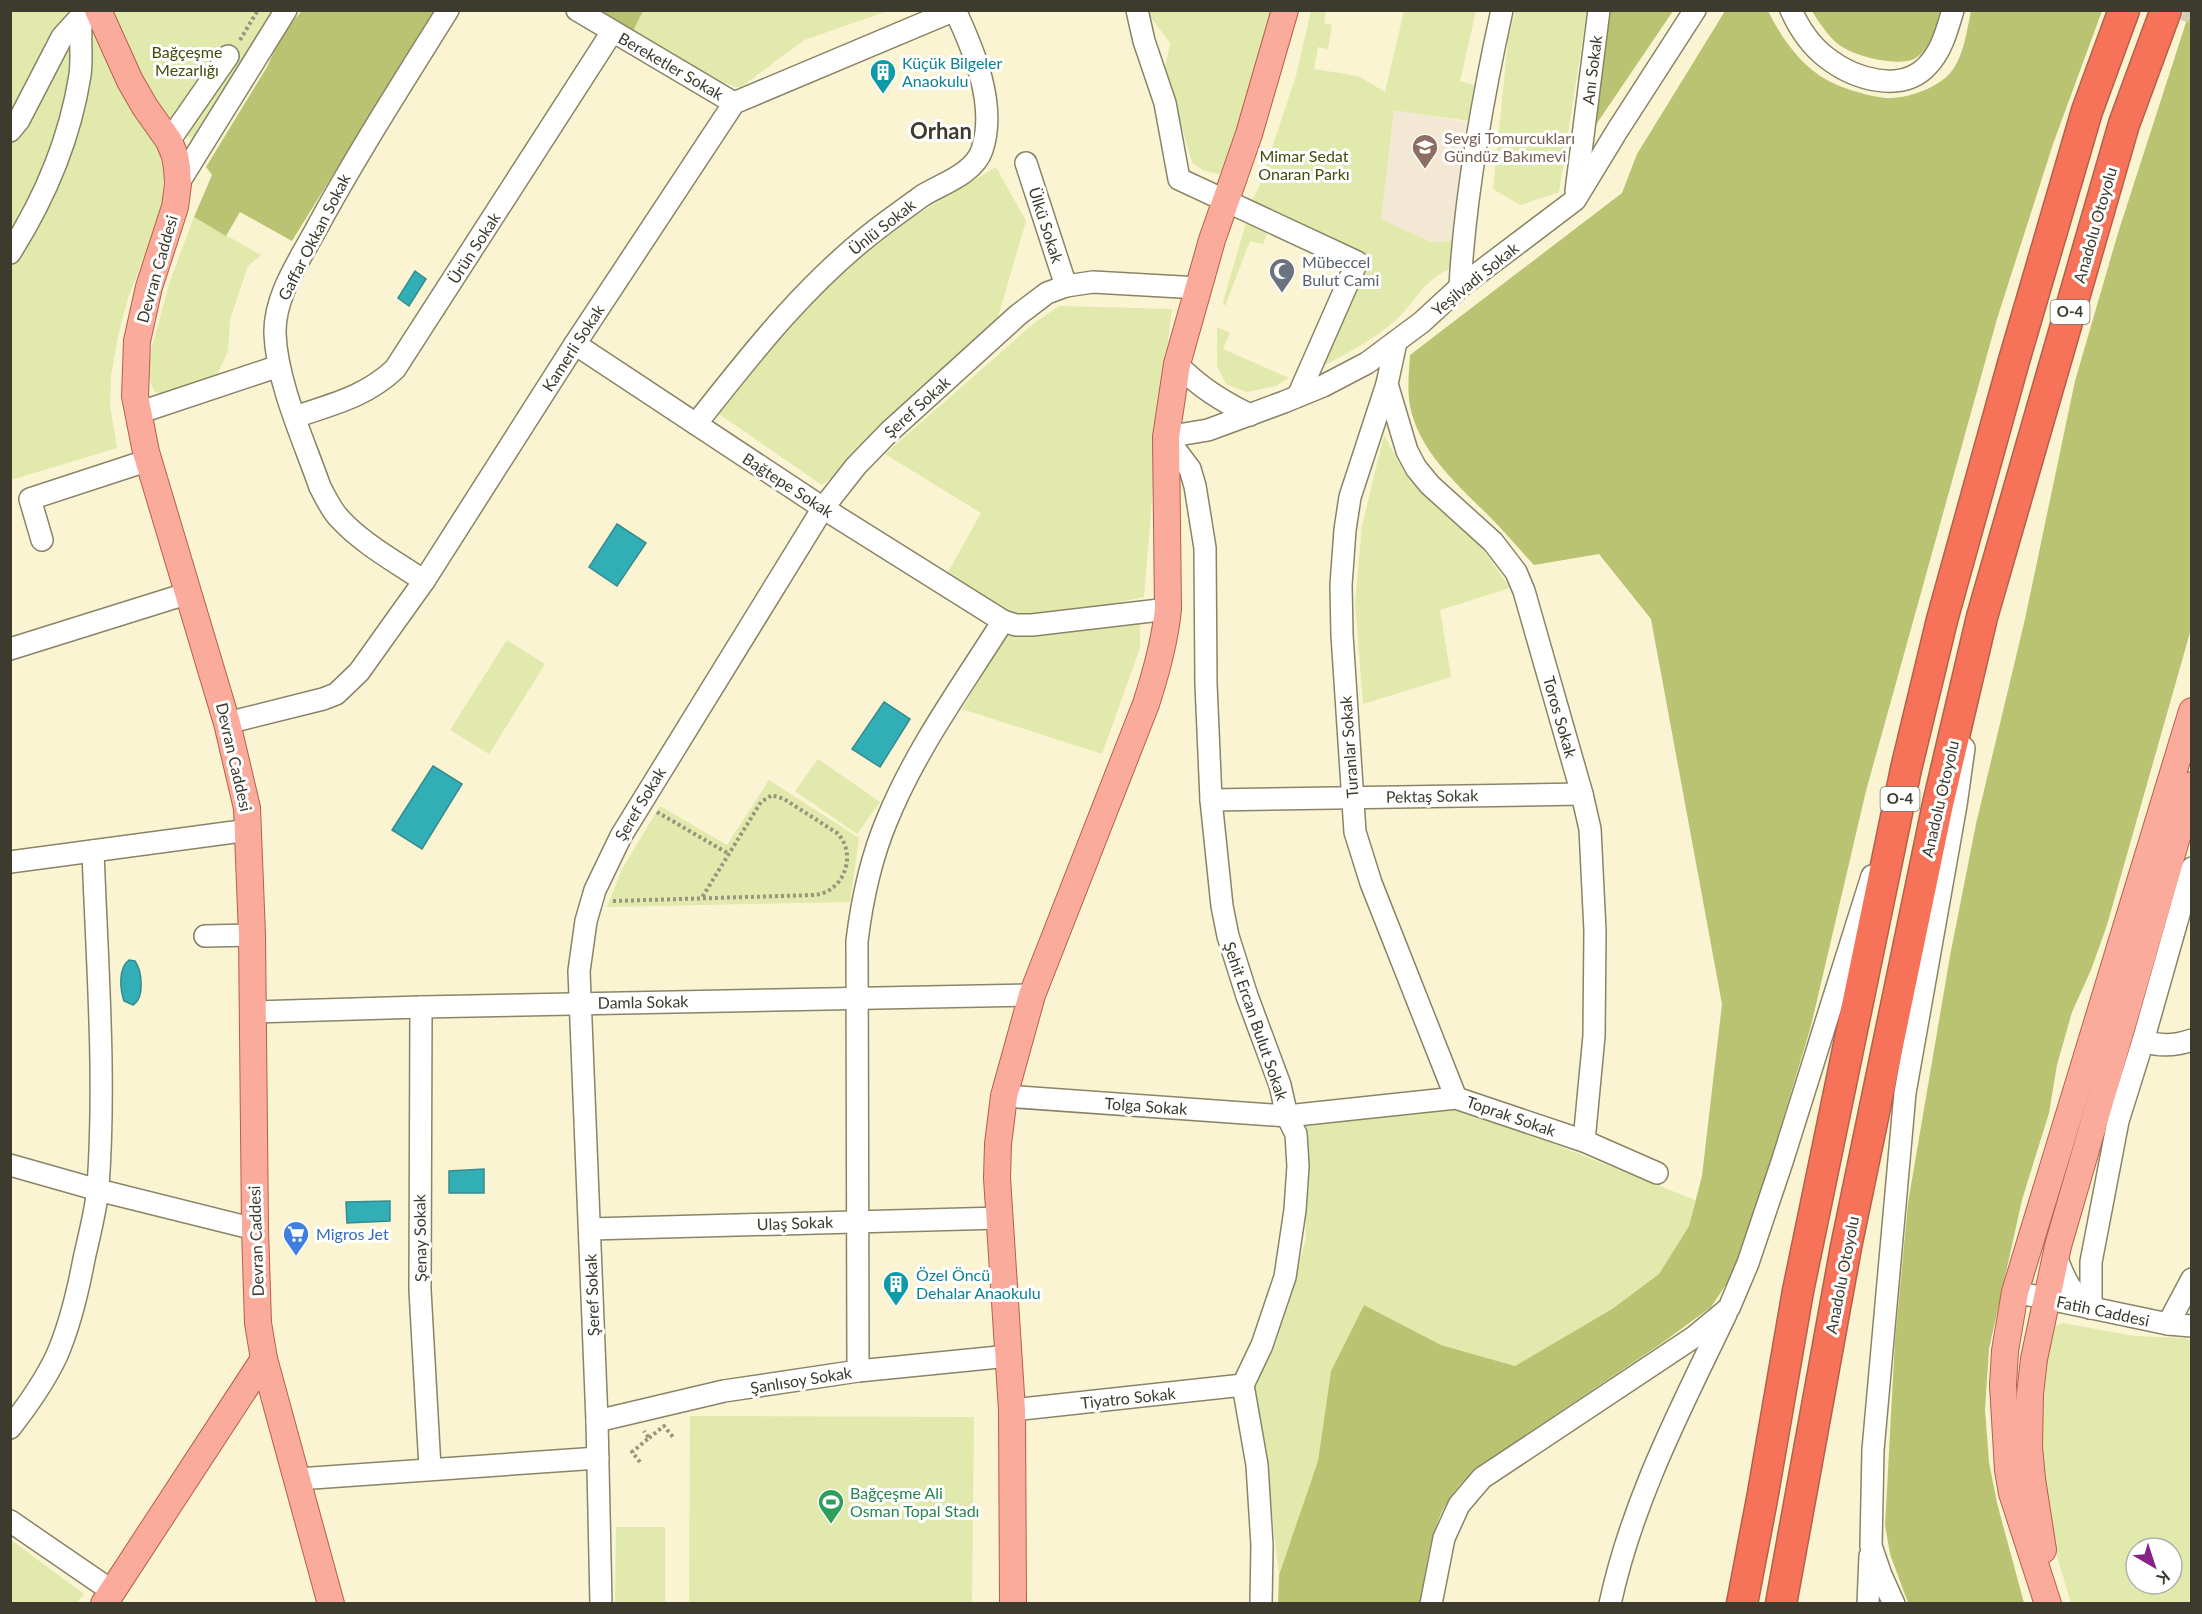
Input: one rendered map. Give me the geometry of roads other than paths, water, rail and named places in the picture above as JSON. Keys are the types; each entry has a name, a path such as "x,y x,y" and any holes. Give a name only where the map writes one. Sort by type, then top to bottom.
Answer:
{"highway":[{"name":"O-4","path":"1742,1604 1798,1291 1906,769 1942,620 2013,364 2087,111 2124,10"},
{"name":"Anadolu Otoyolu","path":"1781,1604 1846,1247 1938,804 1982,617 2124,124 2166,10"}],"main road":[{"path":"1013,1604 1012,1410 997,1178 998,1144 1004,1096 1032,995 1146,704 1163,646 1168,609 1167,437 1177,364 1285,10"},
{"name":"Devran Caddesi","path":"88,12 145,107 169,141 175,156 178,184 175,207 149,287 137,341 135,396 149,460 227,723 243,785 249,830 252,935 258,1323 264,1359 331,1604"},
{"path":"2050,1604 2012,1493 2008,1470 2002,1385 2005,1351 2015,1292 2192,711"},
{"path":"2050,1604 2032,1479 2030,1394 2034,1359 2056,1256 2192,785"},
{"path":"108,1597 264,1359"}],"street":[{"path":"178,184 286,10"},
{"name":"Gaffar Okkan Sokak","path":"424,581 356,533 340,519 329,504 320,487 295,417 279,366 275,335 276,320 286,286 343,179 448,10"},
{"name":"Bereketler Sokak","path":"577,10 734,103"},
{"path":"734,103 955,10"},
{"name":"Ünlü Sokak","path":"696,424 742,365 811,286 886,222 921,197 968,169 977,160 982,150 986,130 981,75 974,52 955,10"},
{"path":"1137,10 1144,41 1165,103 1179,180 1357,261 1298,396"},
{"path":"1460,286 1462,252 1484,91 1502,10"},
{"name":"Anı Sokak","path":"1575,200 1599,10"},
{"name":"Yeşilvadi Sokak","path":"1167,437 1208,430 1298,396 1353,371 1422,322 1460,286 1575,200 1695,10"},
{"path":"1791,10 1804,34 1827,58 1868,78 1895,81 1918,73 1931,61 1941,46 1953,10"},
{"path":"10,131 19,120 62,37 88,12"},
{"path":"10,253 44,193 63,148 75,107 88,12"},
{"name":"Ürün Sokak","path":"295,417 358,396 371,389 394,369 612,32"},
{"path":"169,141 228,56"},
{"name":"Kamerli Sokak","path":"227,723 336,694 359,672 424,581 575,344 734,103"},
{"name":"Ülkü Sokak","path":"1026,163 1066,286"},
{"name":"Şeref Sokak","path":"602,1604 579,971 591,902 605,865 641,802 823,508 856,466 898,424 1018,315 1047,293 1066,286 1093,282 1199,288"},
{"name":"Toros Sokak","path":"1395,342 1387,384 1407,451 1416,468 1430,485 1486,535 1516,572 1524,591 1582,794 1590,829 1595,931 1594,1036 1584,1141"},
{"name":"Bağtepe Sokak","path":"575,344 823,508 1003,621 1016,625 1032,625 1168,609"},
{"path":"1177,364 1209,393 1250,415"},
{"path":"138,413 279,366"},
{"name":"Turanlar Sokak","path":"1387,384 1350,497 1344,530 1341,635 1355,832 1361,856 1456,1098"},
{"name":"Şehit Ercan Bulut Sokak","path":"1167,437 1190,470 1195,486 1205,548 1206,684 1211,800 1219,885 1228,936 1247,996 1280,1085 1287,1116 1296,1134 1298,1166 1295,1210 1285,1277 1275,1312 1243,1385"},
{"path":"42,540 30,499 149,460"},
{"path":"10,649 189,593"},
{"path":"1868,1604 1873,1450 1905,1093 1956,805 1982,617"},
{"path":"858,1371 857,941 861,913 886,823 929,736 1003,621"},
{"path":"1610,1604 1637,1508 1748,1263 1906,769"},
{"name":"Pektaş Sokak","path":"1211,800 1582,794"},
{"path":"10,862 249,830"},
{"path":"10,1428 32,1400 57,1355 67,1329 98,1190 101,1077 93,851"},
{"path":"2091,1308 2091,1262 2118,1121 2192,868"},
{"path":"205,936 252,935"},
{"name":"Damla Sokak","path":"254,1012 857,997 1032,995"},
{"name":"Şenay Sokak","path":"421,1007 420,1279 430,1468"},
{"path":"2143,1041 2166,1046 2192,1040"},
{"name":"Tolga Sokak","path":"1004,1096 1287,1116"},
{"name":"Toprak Sokak","path":"1287,1116 1409,1101 1456,1098 1584,1141 1657,1173"},
{"path":"10,1165 98,1190 255,1229"},
{"name":"Ulaş Sokak","path":"590,1229 1000,1218"},
{"path":"2056,1256 2062,1275 2073,1294 2091,1308"},
{"path":"2168,1324 2192,1279"},
{"name":"Fatih Caddesi","path":"2015,1292 2168,1324 2192,1326"},
{"path":"1431,1604 1444,1538 1459,1505 1482,1478 1694,1337 1729,1308"},
{"name":"Şanlısoy Sokak","path":"597,1421 724,1391 858,1371 1009,1356"},
{"path":"1243,1385 1258,1476 1262,1545 1261,1604"},
{"name":"Tiyatro Sokak","path":"1012,1410 1243,1385"},
{"path":"298,1479 598,1458"},
{"path":"10,1521 108,1597"},
{"path":"1871,1546 1894,1604"}],"water":[{"path":"415,271 426,279 409,306 398,298"},
{"path":"617,524 646,543 617,586 589,567"},
{"path":"884,702 910,719 880,767 852,749"},
{"path":"433,766 462,784 422,849 392,830"},
{"path":"129,960 135,961 141,977 141,991 137,1002 133,1005 124,1001 121,985 123,968"},
{"path":"484,1169 484,1193 449,1193 449,1171"},
{"path":"390,1201 390,1221 347,1223 346,1202"}],"tunnel":[{"path":"2184,10 2192,13"}],"place":[{"name":"Küçük Bilgeler Anaokulu","path":"883,95"},
{"name":"Sevgi Tomurcukları Gündüz Bakımevi","path":"1425,170"},
{"name":"Mübeccel Bulut Cami","path":"1282,294"},
{"name":"Migros Jet","path":"296,1257"},
{"name":"Özel Öncü Dehalar Anaokulu","path":"896,1307"},
{"name":"Bağçeşme Ali Osman Topal Stadı","path":"831,1525"}],"district":[{"name":"Orhan","path":"941,131"}],"park label":[{"name":"Bağçeşme Mezarlığı","path":"187,61"},
{"name":"Mimar Sedat Onaran Parkı","path":"1304,165"}]}
